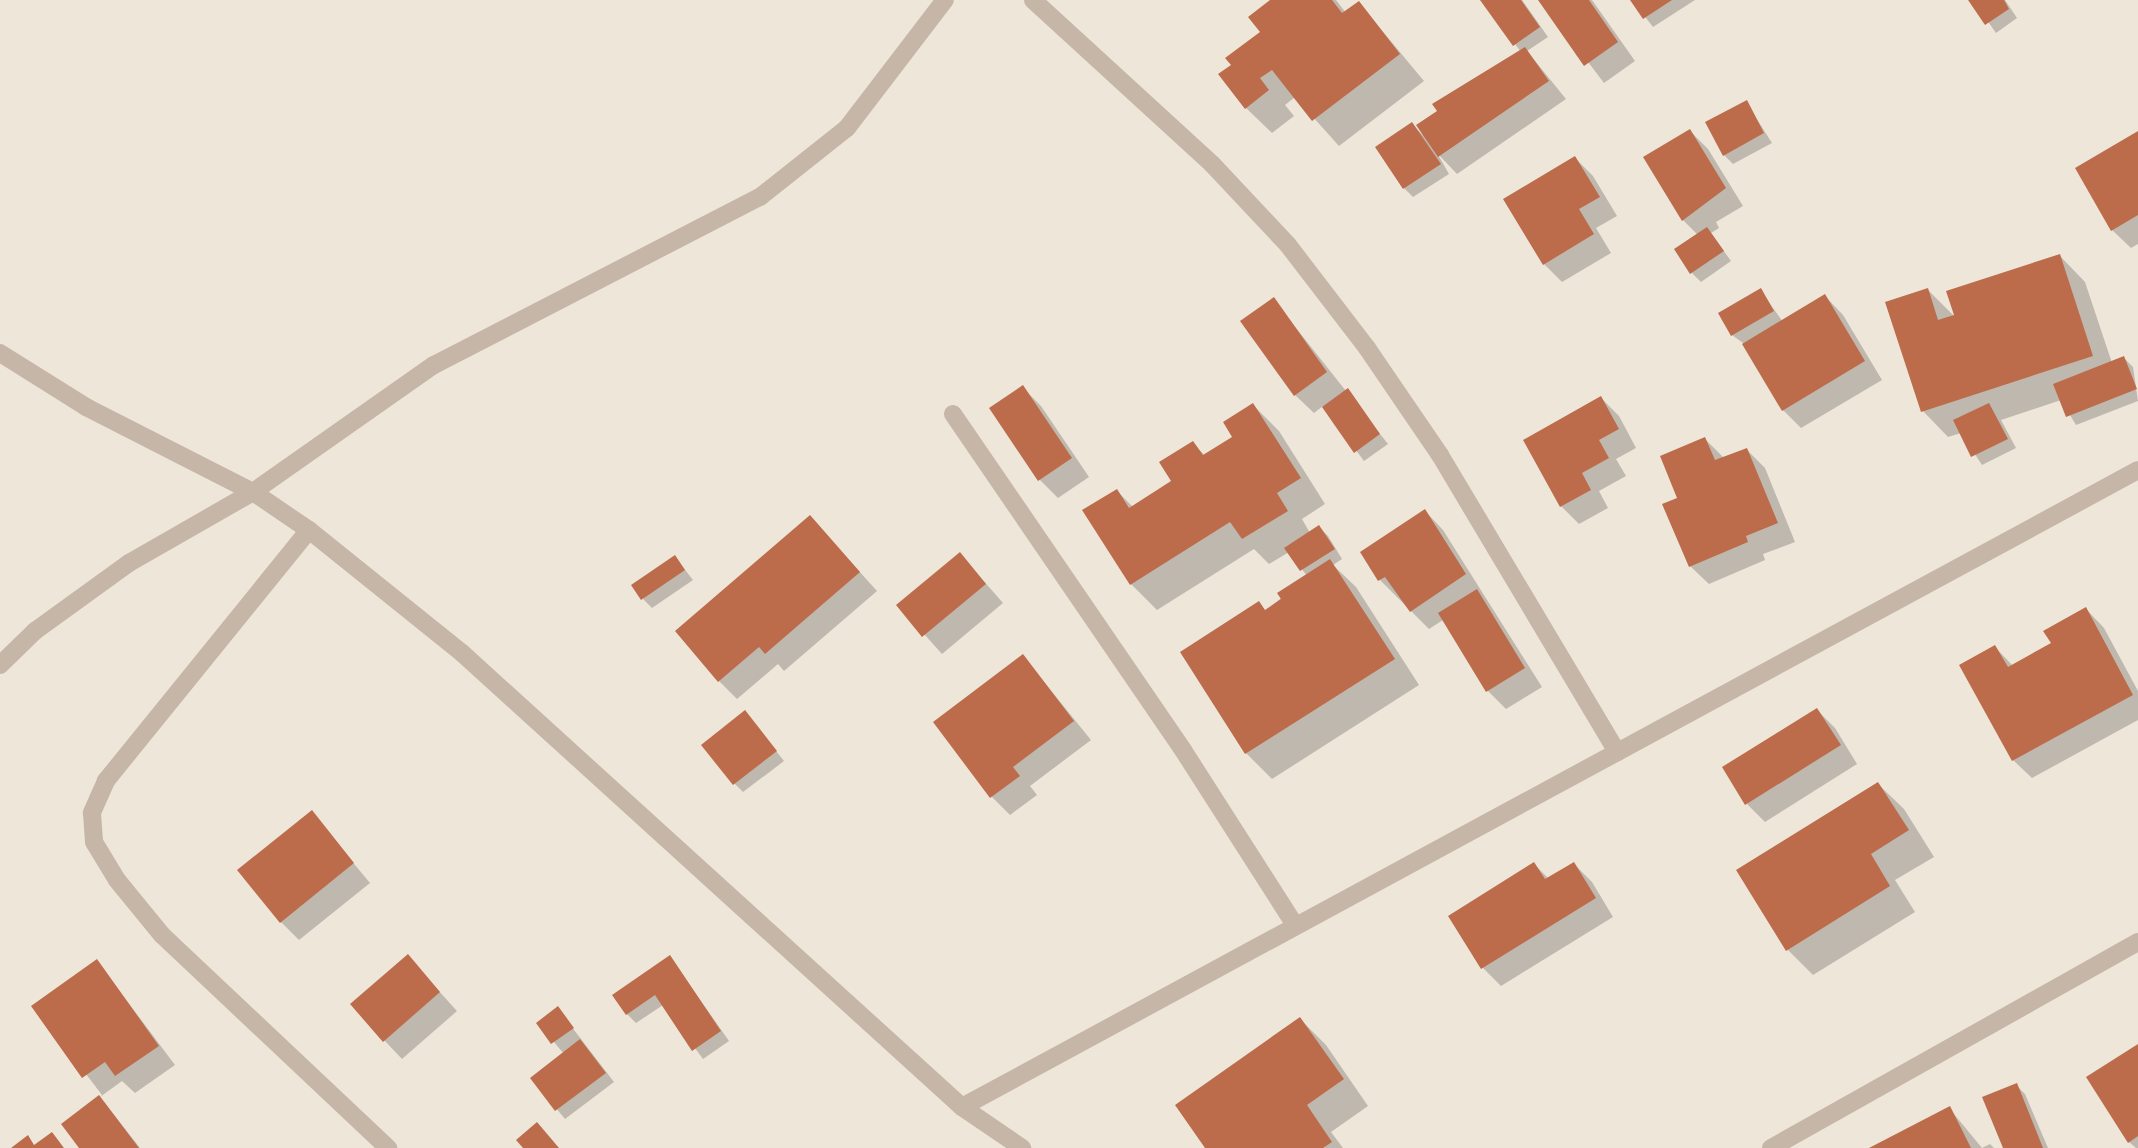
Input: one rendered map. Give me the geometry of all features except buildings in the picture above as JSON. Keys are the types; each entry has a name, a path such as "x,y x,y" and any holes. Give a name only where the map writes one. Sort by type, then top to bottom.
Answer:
{"street":[{"path":"0,665 35,631 129,563 253,492 434,365 760,197 848,128 945,0"},
{"path":"1033,0 1212,164 1296,256 1367,348 1440,455 1617,752"},
{"path":"0,353 86,407 253,492 309,530 462,653 962,1107 1022,1148"},
{"path":"953,414 1183,750 1295,925"},
{"path":"962,1107 2138,470"},
{"path":"309,530 106,782 92,813 94,842 117,880 162,935 388,1148"},
{"path":"1771,1148 2138,942"}]}
